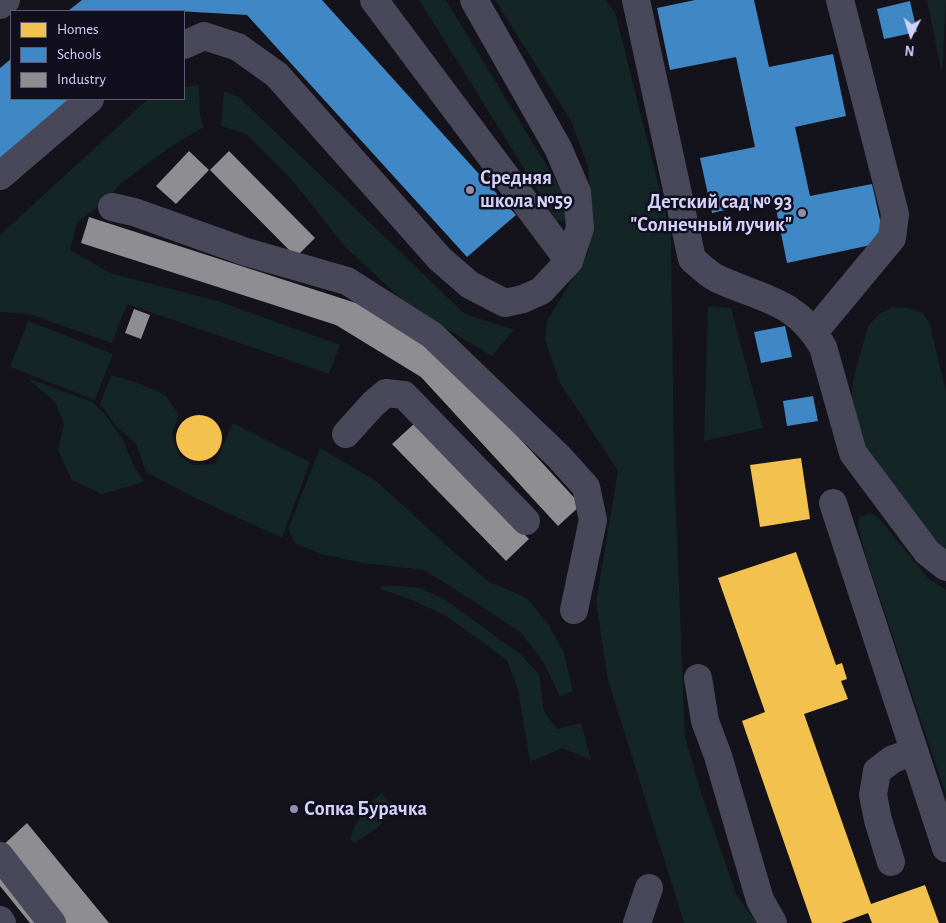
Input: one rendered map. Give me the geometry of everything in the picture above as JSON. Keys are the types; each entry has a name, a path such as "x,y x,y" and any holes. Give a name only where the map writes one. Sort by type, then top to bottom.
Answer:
{"lane":[{"path":"0,5 6,0"},
{"path":"374,0 569,261"},
{"path":"185,45 204,36 238,47 277,75 440,259 470,284 505,303 524,299 541,291 569,261 580,228 577,192 558,148 474,0"},
{"path":"636,0 692,259 714,277 769,298 793,311 814,332 823,347 853,453 927,552 946,568"},
{"path":"814,332 892,238 895,214 840,0"},
{"path":"0,176 89,100"},
{"path":"112,207 134,212 246,252 348,280 432,335 559,457 586,487 593,520 574,610"},
{"path":"346,434 373,404 386,393 404,395 526,521"},
{"path":"833,503 946,848"},
{"path":"698,678 705,721 718,756 760,900 773,923"},
{"path":"891,862 878,820 873,795 877,771 893,759 914,752"},
{"path":"0,856 52,923"},
{"path":"637,923 649,888"}],"shaded area":[{"path":"419,0 446,0 567,199 567,216 563,222 556,220"},
{"path":"495,0 606,0 615,12 671,235 674,460 685,737 701,792 736,894 757,923 684,923 608,680 596,602 618,471 560,383 545,340 547,321 588,253 591,219 588,166 571,121"},
{"path":"927,0 946,0 942,75"},
{"path":"199,85 200,115 204,127 173,145 119,185 109,198 77,223 70,250 110,273 221,302 340,345 329,374 127,304 112,343 29,314 0,312 0,235 147,100 185,100 185,87"},
{"path":"224,91 239,97 465,314 514,330 492,356 409,306 345,247 292,180 246,134 221,126"},
{"path":"708,306 731,308 763,428 704,441"},
{"path":"892,307 907,308 923,313 930,325 946,392 946,551 916,522 866,451 851,407 853,380 868,326 878,315"},
{"path":"28,321 113,354 95,400 10,367"},
{"path":"111,375 138,383 165,395 179,414 172,434 178,454 193,465 215,464 233,423 310,462 282,538 191,496 146,472 136,444 116,426 100,404"},
{"path":"27,378 92,402 104,413 122,438 134,466 144,482 102,494 72,480 58,450 64,424 55,402"},
{"path":"320,448 376,481 489,582 527,598 549,625 564,653 573,691 560,697 544,663 521,633 424,570 362,563 321,554 295,543 288,529"},
{"path":"869,513 878,517 928,578 946,590 946,795 866,557 858,526 859,517"},
{"path":"381,586 420,588 446,600 520,654 539,674 544,711 557,729 581,723 591,760 562,748 530,762 518,690 507,660 446,616 412,600 381,589"},
{"path":"382,793 395,809 377,828 355,843 350,839 359,819 366,808"}],"building: Homes":[{"path":"199,415 212,419 218,425 222,438 218,451 212,457 199,461 186,457 180,451 176,438 180,425 186,419"},
{"path":"801,458 810,519 760,527 750,465"},
{"path":"796,552 836,665 842,663 847,679 841,681 848,699 804,714 871,904 925,885 939,923 872,923 868,913 841,923 812,923 742,721 765,712 718,578"}],"building: Schools":[{"path":"82,0 322,0 516,215 467,257 247,15 185,10 69,10"},
{"path":"695,0 754,0 769,67 833,54 846,116 795,127 810,196 872,184 885,242 787,263 774,199 712,213 700,158 755,147 736,57 670,70 657,8"},
{"path":"910,1 917,32 884,39 877,9"},
{"path":"10,60 10,100 74,100 0,164 0,68"},
{"path":"785,326 792,357 761,363 754,332"},
{"path":"813,396 818,421 787,426 783,401"}],"building: Industry":[{"path":"189,151 209,170 176,204 156,186"},
{"path":"229,151 315,238 296,257 210,170"},
{"path":"89,217 356,303 439,351 581,505 558,526 421,377 336,325 81,243"},
{"path":"134,309 150,315 141,339 125,333"},
{"path":"415,423 529,539 506,561 392,444"},
{"path":"27,823 109,923 30,923 0,886 0,848"}],"place":[{"name":"Средняя школа №59","path":"470,190"},
{"name":"Детский сад № 93 \"Солнечный лучик\"","path":"802,213"},
{"name":"Сопка Бурачка","path":"294,809"}]}
